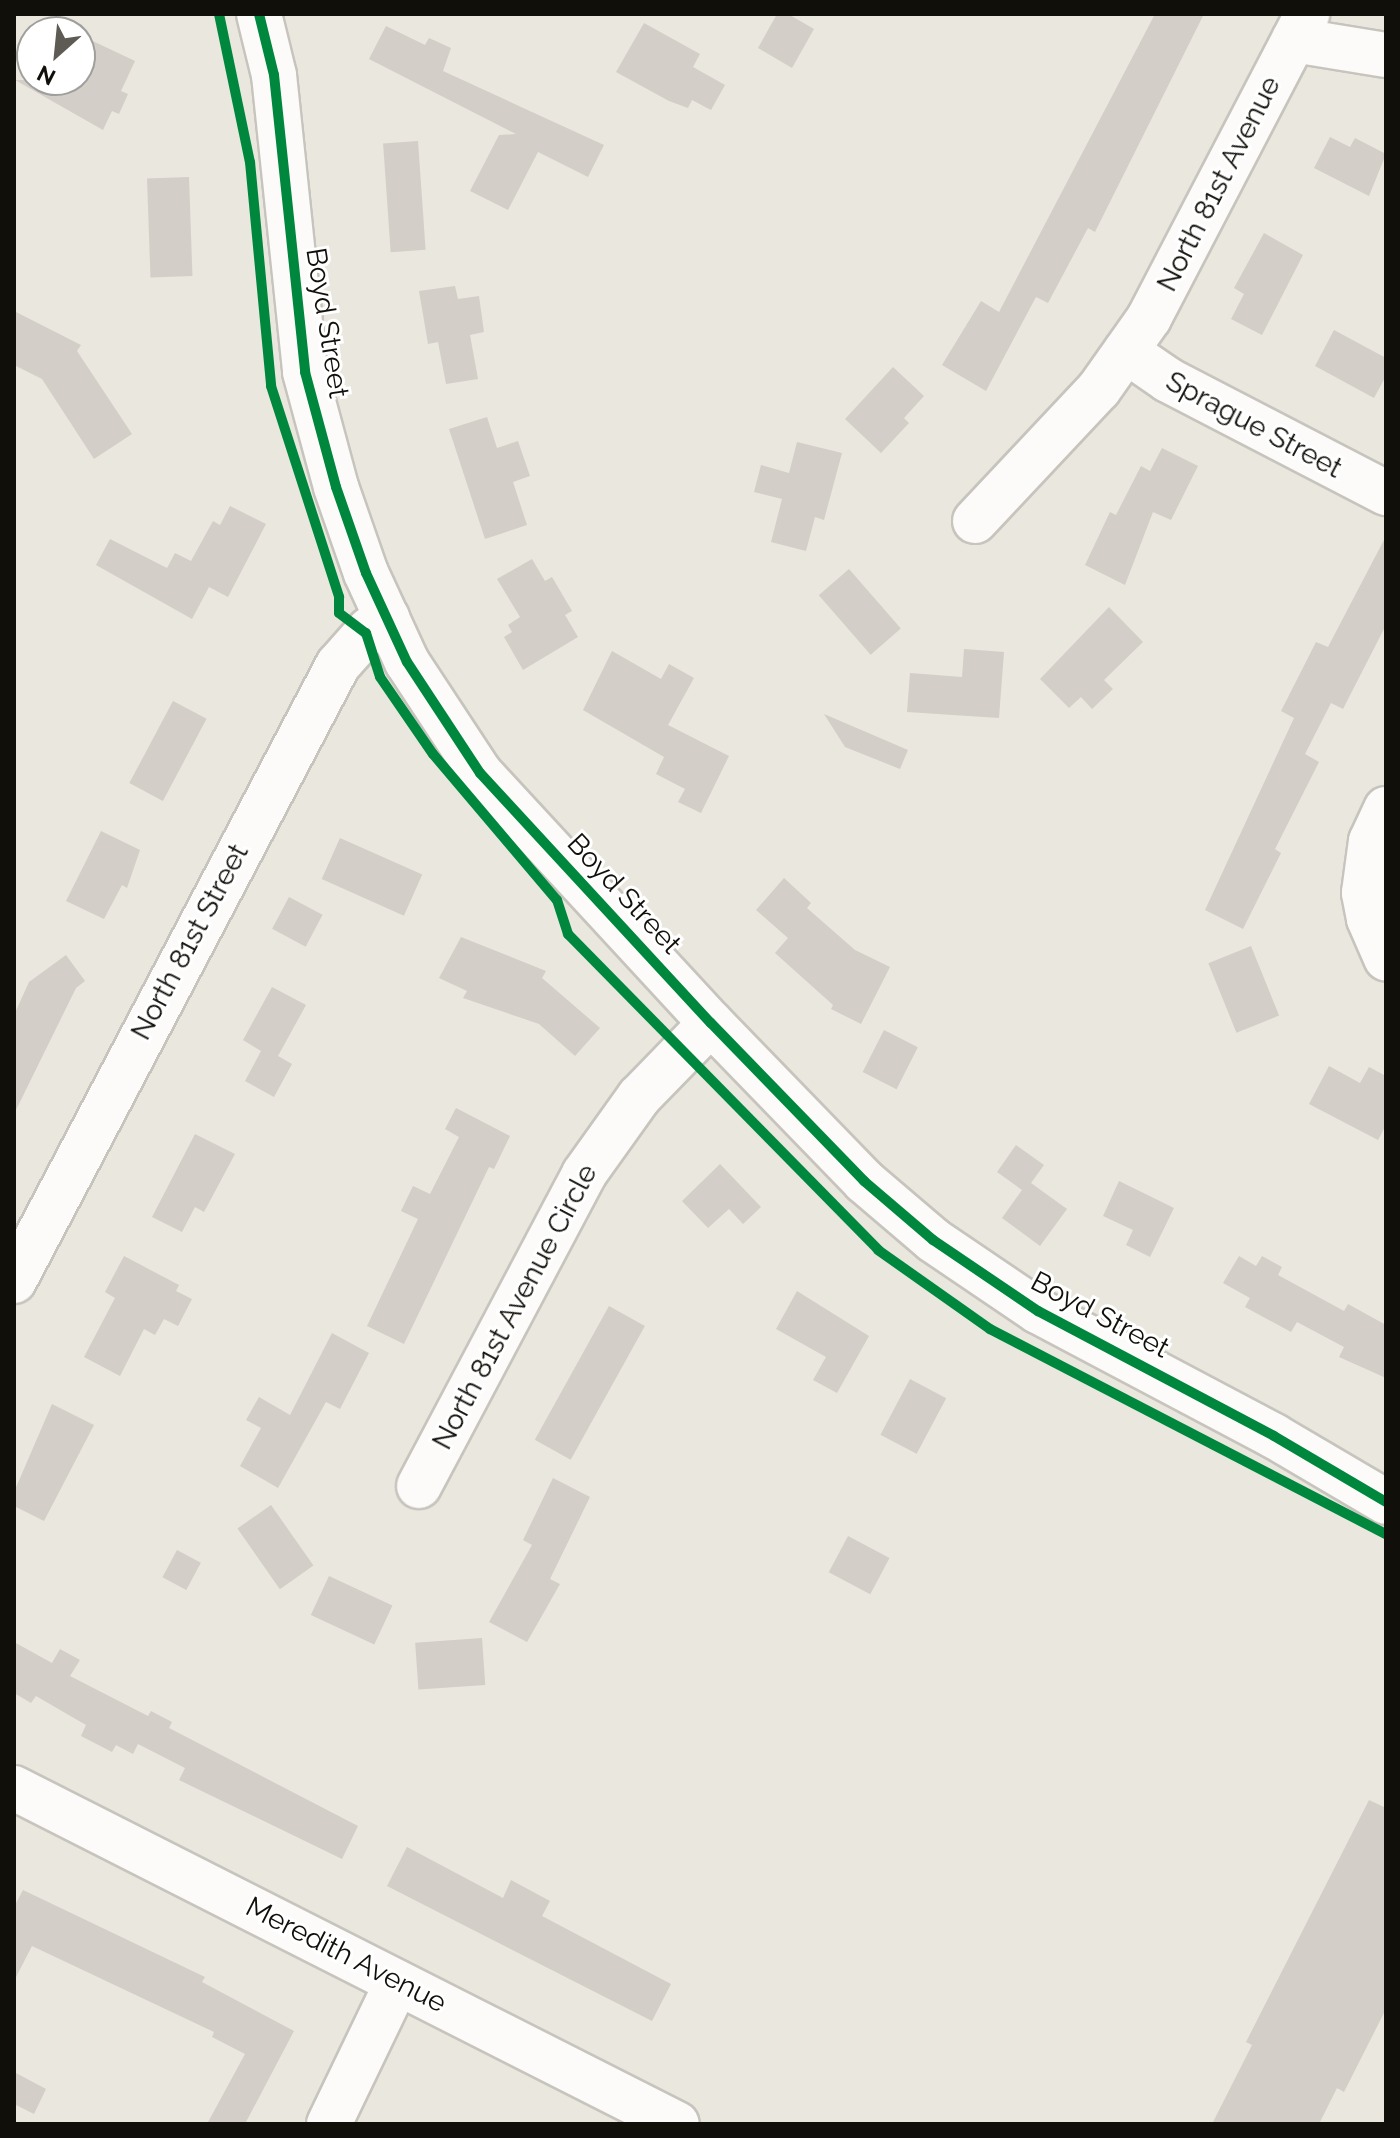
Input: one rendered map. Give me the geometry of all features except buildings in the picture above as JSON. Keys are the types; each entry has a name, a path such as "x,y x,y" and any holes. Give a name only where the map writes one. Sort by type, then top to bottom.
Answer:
{"street":[{"name":"Boyd Street","path":"267,22 305,372 336,487 387,618 427,696 480,773 711,1023 864,1181 994,1284 1386,1502"},
{"path":"1300,27 1386,55"},
{"name":"North 81st Avenue","path":"1126,351 1149,318 1300,27"},
{"path":"975,521 1099,389 1126,351"},
{"name":"Sprague Street","path":"1126,351 1168,380 1386,493"},
{"name":"North 81st Street","path":"14,1281 338,665 387,618"},
{"path":"1379,825 1364,893 1369,919 1386,958"},
{"name":"North 81st Avenue Circle","path":"419,1486 536,1256 584,1174 639,1097 711,1023"},
{"name":"Meredith Avenue","path":"14,1788 677,2124"},
{"path":"329,2124 397,1983"}],"cycle path":[{"path":"219,14 250,162 271,386 339,597 339,613 366,633 380,677 433,754 557,900 568,934 878,1250 990,1329 1386,1534"},
{"path":"259,14 274,75 305,372 336,487 366,573 407,662 480,773 711,1023 864,1181 933,1240 1038,1311 1274,1436 1386,1502"}]}
